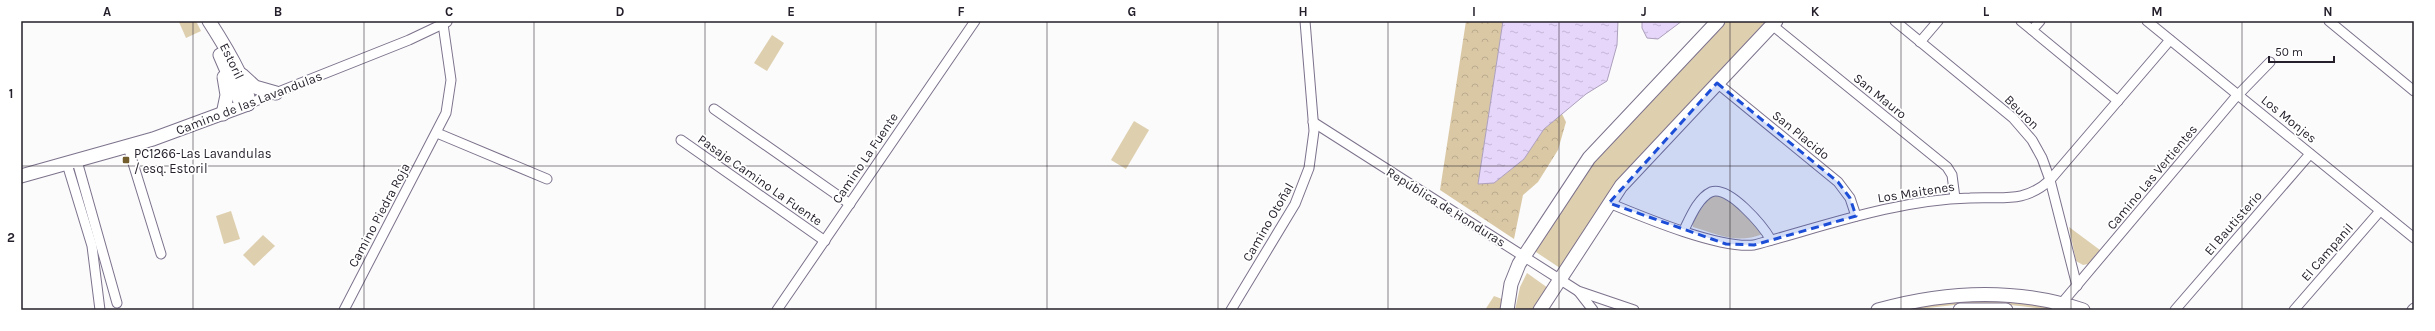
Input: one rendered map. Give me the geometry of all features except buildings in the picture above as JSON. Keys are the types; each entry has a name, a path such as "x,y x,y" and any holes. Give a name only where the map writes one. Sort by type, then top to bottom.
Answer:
{"street":[{"name":"Camino La Fuente","path":"777,310 975,21"},
{"name":"Camino Otoñal","path":"1231,310 1301,193 1312,156 1313,122 1305,21"},
{"path":"1507,310 1511,284 1523,256 1589,158 1718,21"},
{"name":"Beuron","path":"1895,21 2019,124 2037,149 2050,180 2077,286"},
{"path":"1920,42 1938,21"},
{"path":"2021,21 2118,100"},
{"path":"2032,30 2040,21"},
{"name":"Los Monjes","path":"2147,21 2414,238"},
{"path":"2329,21 2414,91"},
{"name":"Estoril","path":"210,22 219,55 240,99 248,104"},
{"name":"Estoril","path":"210,22 248,94 248,104"},
{"name":"Camino de las Lavandulas","path":"21,176 128,147 223,114 446,23"},
{"name":"Camino Piedra Roja","path":"344,310 437,133 446,113 450,91 451,69 446,23"},
{"path":"1540,310 1621,186 1774,23"},
{"name":"San Mauro","path":"1774,23 1947,168 1952,175 1955,198"},
{"name":"Los Maitenes","path":"1609,203 1684,230 1739,246 1771,240 1856,216 1912,203 1955,198 2021,197 2034,192 2050,180 2170,40"},
{"path":"219,55 227,95 223,114"},
{"name":"Camino Las Vertientes","path":"2058,307 2238,94 2270,62"},
{"path":"233,64 254,87 276,93"},
{"name":"San Placido","path":"1717,83 1838,182 1850,198 1856,216"},
{"path":"714,109 850,204"},
{"name":"República de Honduras","path":"1313,122 1561,279 1578,291 1594,310"},
{"path":"437,133 547,179"},
{"name":"Pasaje Camino La Fuente","path":"681,140 825,241"},
{"path":"128,147 161,254"},
{"name":"El Bautisterio","path":"2175,310 2310,154"},
{"path":"72,162 117,303"},
{"path":"72,162 92,246 100,310"},
{"path":"1684,230 1703,199 1710,193 1718,191 1725,194 1755,218 1771,240"},
{"name":"El Campanil","path":"2294,310 2380,211"},
{"name":"República de Honduras","path":"1578,291 1634,310"},
{"path":"1878,310 1940,296 1976,294 2012,295 2058,307 2083,310"},
{"path":"1960,310 2006,310"}],"highlighted area":[{"path":"1717,83 1838,182 1850,198 1856,216 1754,245 1726,244 1609,203"}],"shaded area":[{"path":"196,21 201,31 186,38 179,22"},
{"path":"1727,21 1768,21 1620,179 1560,268 1533,250 1595,156"},
{"path":"772,35 784,43 767,71 754,63"},
{"path":"1134,121 1149,130 1126,169 1111,160"},
{"path":"1714,195 1721,197 1735,205 1763,234 1754,237 1736,238 1693,227 1692,223 1708,199"},
{"path":"231,211 240,239 224,244 216,216"},
{"path":"2069,227 2100,250 2088,264 2083,265 2076,261"},
{"path":"263,235 275,246 254,266 243,255"},
{"path":"1527,273 1548,288 1533,310 1515,310 1520,287"},
{"path":"1494,296 1502,299 1503,310 1485,310"},
{"path":"2020,299 2068,310 1985,303 1896,310 1931,301"}],"green space":[{"path":"1466,21 1503,21 1478,184 1494,183 1524,159 1544,129 1562,114 1566,122 1558,150 1538,182 1523,195 1514,239 1440,190"}],"water":[{"path":"1503,21 1618,21 1617,45 1607,81 1586,94 1544,129 1524,159 1494,183 1478,184"},
{"path":"1642,21 1682,21 1658,39 1647,38 1642,28"}],"place":[{"name":"PC1266-Las Lavandulas / esq. Estoril","path":"126,160"}]}
